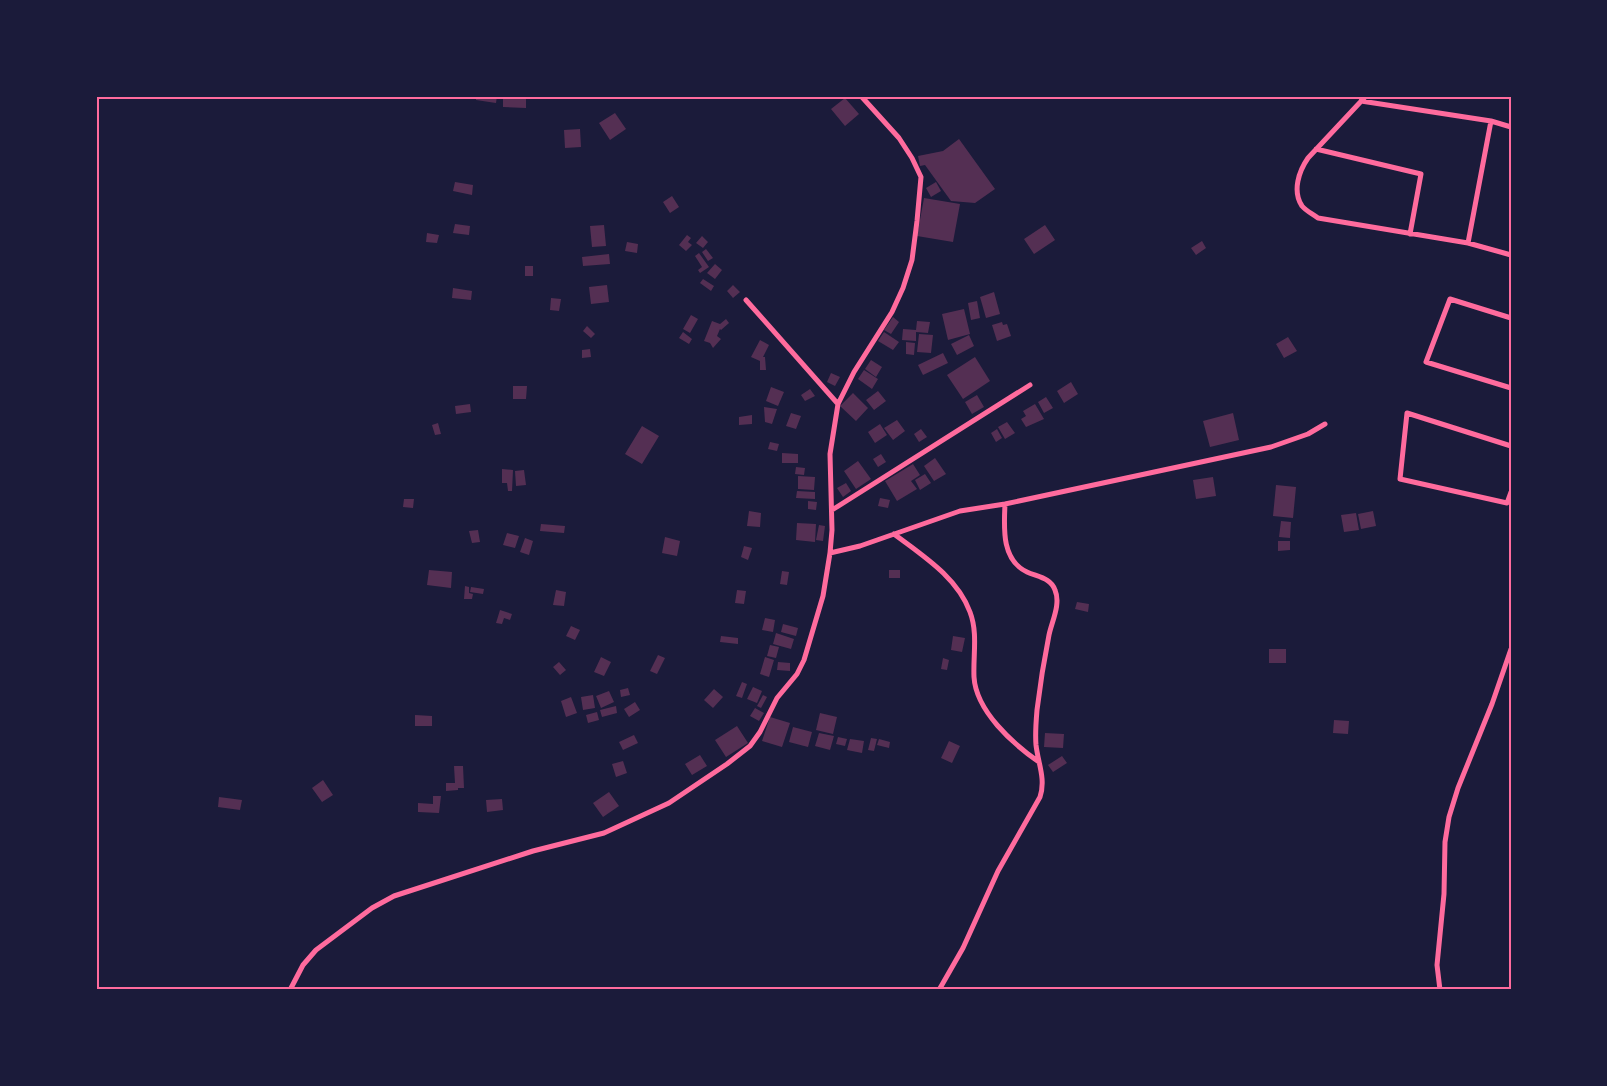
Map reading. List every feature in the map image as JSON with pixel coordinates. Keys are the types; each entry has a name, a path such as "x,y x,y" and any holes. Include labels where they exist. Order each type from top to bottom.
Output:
{"street":[{"path":"290,990 303,965 316,950 372,908 394,896 533,851 604,833 668,804 728,764 750,746 760,732 777,698 797,674 804,660 822,596 830,553 832,510 830,454 833,425 838,404 854,372 892,312 903,288 912,260 921,177 899,138 861,96"},
{"path":"1511,127 1492,121 1364,98 1316,149 1301,168 1297,180 1299,200 1304,208 1318,218 1468,244 1511,255"},
{"path":"1468,244 1492,121"},
{"path":"1316,149 1421,174 1410,234"},
{"path":"1511,318 1450,299 1426,362 1511,388"},
{"path":"746,300 838,404"},
{"path":"832,510 1030,385"},
{"path":"1511,446 1407,413 1400,479 1507,503 1511,492"},
{"path":"830,553 894,534 960,511 1005,504 1271,447 1308,434 1325,424"},
{"path":"939,990 963,948 998,871 1043,789 1036,738 1037,710 1057,596 1055,588 1047,580 1026,572 1016,563 1008,551 1004,537 1005,504"},
{"path":"894,534 947,576 963,596 971,613 974,631 974,679 984,708 1004,733 1039,762"},
{"path":"1440,990 1437,965 1444,894 1445,842 1449,817 1458,788 1492,704 1511,649"}],"building":[{"path":"476,96 497,96 496,103 476,100"},
{"path":"503,96 526,96 526,108 503,107"},
{"path":"845,98 859,114 845,126 831,109"},
{"path":"615,113 626,129 610,140 599,123"},
{"path":"580,129 581,147 565,148 564,130"},
{"path":"959,139 995,189 975,203 951,201 925,165 920,166 918,156 943,151"},
{"path":"455,182 473,185 472,195 453,191"},
{"path":"936,182 941,191 931,197 926,188"},
{"path":"672,196 679,207 670,213 663,202"},
{"path":"924,198 960,204 953,242 917,236"},
{"path":"455,224 470,226 469,235 453,233"},
{"path":"604,225 606,246 592,247 590,226"},
{"path":"1045,225 1055,240 1034,254 1024,239"},
{"path":"427,233 439,235 437,243 426,242"},
{"path":"687,235 691,238 688,242 692,245 686,251 679,245"},
{"path":"702,236 708,242 703,248 696,243"},
{"path":"1202,241 1206,248 1196,255 1191,248"},
{"path":"627,242 638,244 637,253 625,251"},
{"path":"706,249 713,258 708,261 702,252"},
{"path":"699,253 709,267 700,273 698,270 702,267 695,256"},
{"path":"609,254 610,264 583,266 582,257"},
{"path":"715,264 722,270 715,279 707,273"},
{"path":"525,266 533,266 533,276 525,276"},
{"path":"703,279 714,286 711,291 700,283"},
{"path":"607,285 609,302 591,304 589,287"},
{"path":"733,285 740,292 733,298 727,291"},
{"path":"453,288 472,291 471,300 452,298"},
{"path":"994,292 1000,314 986,318 980,297"},
{"path":"551,298 561,299 559,311 550,310"},
{"path":"977,301 980,318 971,320 968,303"},
{"path":"964,309 970,334 948,340 942,314"},
{"path":"691,315 698,319 690,333 683,329"},
{"path":"893,317 899,322 891,334 884,330"},
{"path":"726,319 729,323 720,329 717,336 721,339 713,348 710,343 704,341 712,321 720,324"},
{"path":"917,321 930,322 928,333 916,332 916,341 902,340 903,329 916,330"},
{"path":"1002,322 1003,325 1007,324 1011,336 997,341 992,325"},
{"path":"587,326 595,334 591,338 583,331"},
{"path":"683,332 692,339 689,344 679,338"},
{"path":"884,332 899,342 893,350 878,341"},
{"path":"919,334 933,335 931,353 917,352"},
{"path":"969,335 974,346 957,355 951,344"},
{"path":"1288,337 1297,351 1284,358 1276,344"},
{"path":"760,340 769,345 763,357 765,357 766,370 760,370 760,361 751,357"},
{"path":"906,342 915,343 914,355 906,354"},
{"path":"590,349 591,357 582,358 582,350"},
{"path":"943,353 948,363 923,375 918,365"},
{"path":"975,357 990,381 963,399 947,375"},
{"path":"871,360 882,367 876,377 865,369"},
{"path":"864,370 878,379 872,389 858,379"},
{"path":"831,373 840,377 835,386 827,382"},
{"path":"1071,382 1078,394 1064,403 1057,391"},
{"path":"513,386 527,386 526,399 513,399"},
{"path":"771,387 784,392 778,406 766,401"},
{"path":"810,389 815,396 805,401 801,395"},
{"path":"878,391 886,401 874,410 866,400"},
{"path":"853,393 868,408 856,421 840,406"},
{"path":"977,395 984,407 972,414 965,402"},
{"path":"1046,397 1053,408 1044,413 1038,402"},
{"path":"470,404 471,412 456,414 455,406"},
{"path":"1035,404 1044,419 1026,427 1021,419 1026,416 1023,411"},
{"path":"764,407 777,409 772,424 765,422"},
{"path":"791,413 801,416 796,429 786,426"},
{"path":"1233,413 1239,440 1210,447 1203,421"},
{"path":"752,415 752,424 739,425 739,417"},
{"path":"897,420 905,431 893,440 884,428"},
{"path":"1007,422 1015,433 1005,439 998,427"},
{"path":"438,423 441,434 435,435 432,425"},
{"path":"880,424 887,435 875,443 868,432"},
{"path":"642,426 659,436 642,464 625,454"},
{"path":"921,429 927,437 919,442 914,434"},
{"path":"997,429 1002,438 996,442 991,433"},
{"path":"770,442 779,444 777,451 768,449"},
{"path":"782,453 798,454 798,463 782,463"},
{"path":"881,454 886,462 878,467 873,459"},
{"path":"935,458 946,474 934,481 924,466"},
{"path":"858,461 871,479 856,489 844,471"},
{"path":"913,464 920,475 911,481 917,489 897,501 885,481"},
{"path":"796,467 805,468 804,475 795,474"},
{"path":"502,469 513,470 512,491 508,491 507,483 502,483"},
{"path":"524,470 526,485 516,486 515,471"},
{"path":"925,474 931,483 920,490 915,480"},
{"path":"798,476 815,477 814,490 798,489"},
{"path":"1213,477 1216,496 1196,499 1193,480"},
{"path":"846,483 851,491 843,497 837,488"},
{"path":"1276,485 1296,487 1293,518 1273,516"},
{"path":"797,491 815,492 815,499 796,498"},
{"path":"880,498 890,500 888,508 878,506"},
{"path":"404,499 414,499 413,508 403,507"},
{"path":"808,501 817,502 816,510 808,509"},
{"path":"749,511 761,513 760,527 747,526"},
{"path":"1373,511 1376,526 1361,529 1358,514"},
{"path":"1356,513 1359,530 1344,532 1341,515"},
{"path":"1281,521 1291,522 1290,538 1279,537"},
{"path":"797,523 816,524 815,542 796,540"},
{"path":"541,524 565,526 564,533 540,531"},
{"path":"819,525 825,526 823,541 816,540"},
{"path":"478,530 480,542 472,543 469,531"},
{"path":"507,533 519,536 515,548 503,545"},
{"path":"665,537 680,541 677,556 662,553"},
{"path":"525,538 533,541 529,555 520,552"},
{"path":"1278,541 1290,541 1290,550 1278,551"},
{"path":"744,546 752,548 748,560 741,557"},
{"path":"429,570 452,572 451,588 427,585"},
{"path":"889,570 900,570 900,578 889,578"},
{"path":"782,571 789,572 787,585 780,584"},
{"path":"465,586 469,587 469,593 473,594 472,599 464,599"},
{"path":"471,587 484,589 483,594 470,592"},
{"path":"556,590 566,592 564,606 553,605"},
{"path":"737,590 746,591 744,604 735,603"},
{"path":"1077,602 1089,604 1088,612 1075,609"},
{"path":"500,610 512,614 510,620 504,618 502,624 496,623"},
{"path":"765,618 775,620 773,632 762,630"},
{"path":"783,624 798,628 796,636 781,632"},
{"path":"571,626 580,630 575,640 566,636"},
{"path":"776,633 794,639 791,649 773,644"},
{"path":"721,636 738,638 738,644 720,642"},
{"path":"953,636 965,638 962,652 951,650"},
{"path":"770,645 779,647 776,658 767,656"},
{"path":"1269,649 1286,649 1286,663 1269,663"},
{"path":"658,655 665,658 657,674 650,671"},
{"path":"601,657 611,662 604,676 594,672"},
{"path":"765,657 774,660 769,677 760,674"},
{"path":"943,658 949,660 947,670 941,669"},
{"path":"559,662 566,670 560,675 553,667"},
{"path":"778,662 790,663 790,671 777,670"},
{"path":"742,682 747,684 742,698 736,696"},
{"path":"753,687 762,691 757,703 747,699"},
{"path":"628,688 630,695 621,697 620,690"},
{"path":"714,689 723,697 713,708 704,700"},
{"path":"609,691 614,702 601,708 596,696"},
{"path":"593,695 595,708 583,710 581,697"},
{"path":"763,695 767,697 761,708 757,706"},
{"path":"571,697 577,713 566,717 561,701"},
{"path":"635,702 640,710 629,717 624,709"},
{"path":"616,706 617,713 602,717 600,710"},
{"path":"755,708 764,713 759,721 750,716"},
{"path":"597,712 599,720 588,723 586,715"},
{"path":"820,713 837,717 833,734 816,730"},
{"path":"415,715 432,716 432,726 415,726"},
{"path":"770,717 790,723 782,747 762,741"},
{"path":"1334,720 1349,721 1348,734 1333,733"},
{"path":"737,726 748,743 726,757 715,740"},
{"path":"793,727 812,732 808,747 789,742"},
{"path":"819,733 834,736 830,750 815,746"},
{"path":"1045,733 1064,734 1063,748 1044,747"},
{"path":"634,735 638,743 623,750 619,742"},
{"path":"838,737 847,739 845,746 836,744"},
{"path":"871,738 877,739 874,751 868,750"},
{"path":"850,739 864,741 862,753 847,750"},
{"path":"879,739 890,742 889,748 877,745"},
{"path":"949,741 960,746 952,763 941,758"},
{"path":"700,755 707,766 692,775 685,764"},
{"path":"1062,756 1067,763 1053,772 1048,765"},
{"path":"623,761 627,773 616,777 612,764"},
{"path":"454,766 463,766 464,788 446,791 446,783 455,783"},
{"path":"323,780 333,795 322,802 312,788"},
{"path":"609,792 619,806 603,817 593,803"},
{"path":"433,796 441,796 439,813 418,812 418,803 433,804"},
{"path":"219,797 242,800 240,810 218,807"},
{"path":"502,799 503,810 487,812 486,800"}]}
